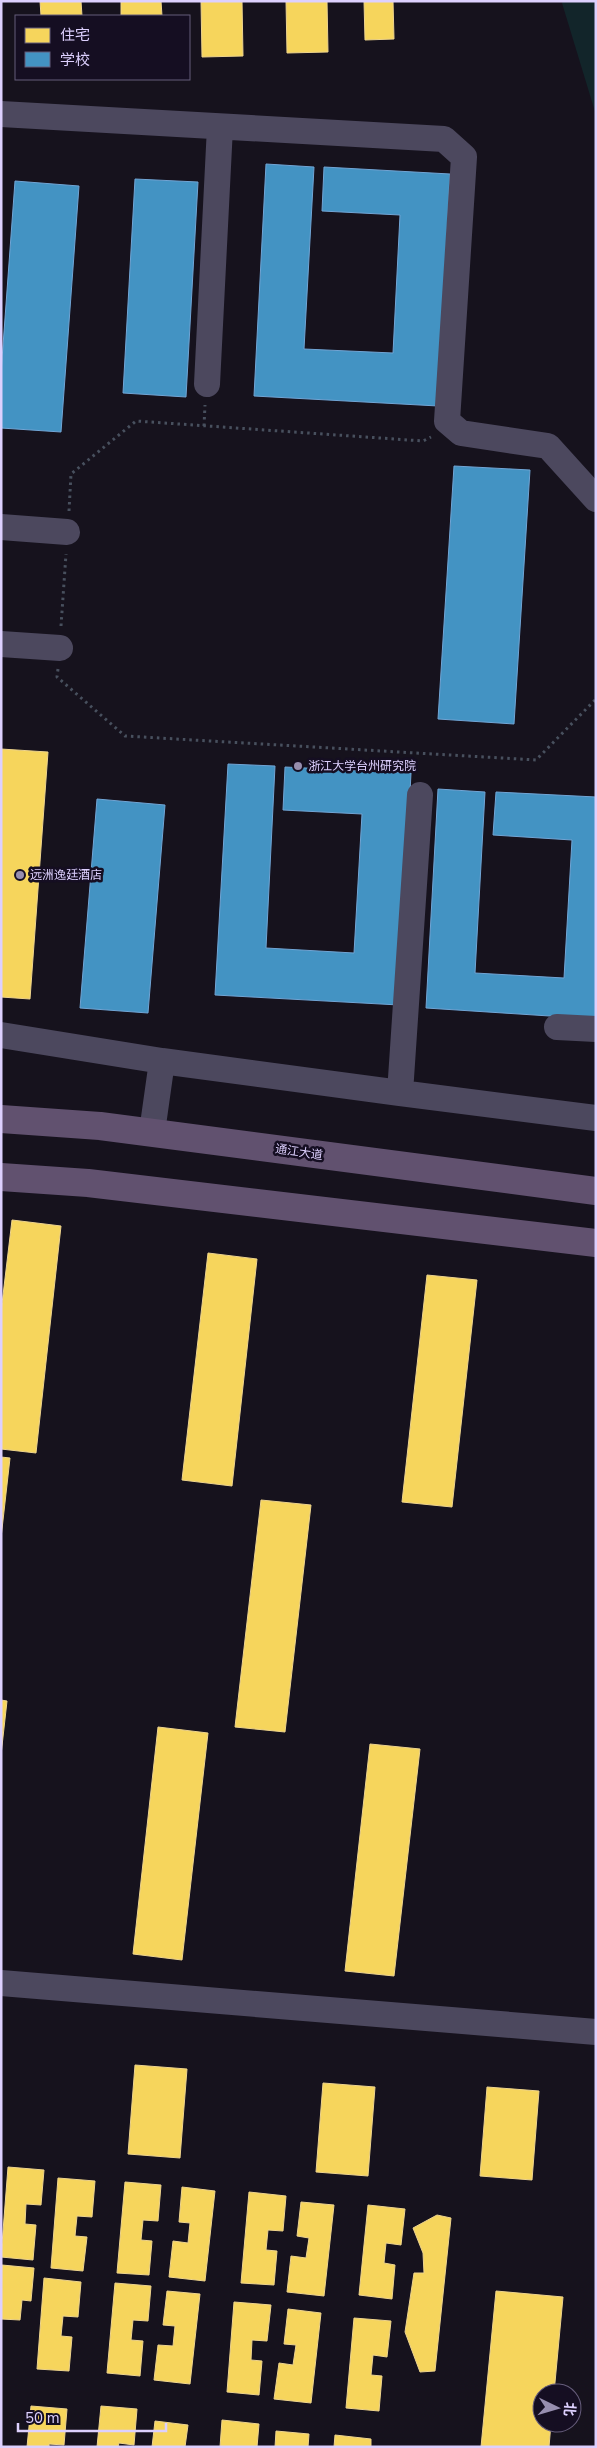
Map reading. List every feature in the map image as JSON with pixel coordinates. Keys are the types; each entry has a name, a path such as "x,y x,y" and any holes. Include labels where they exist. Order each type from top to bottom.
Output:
{"main road":[{"name":"通江大道","path":"1,1119 100,1126 152,1132 596,1191"},
{"path":"1,1177 88,1183 596,1243"}],"street":[{"path":"1,114 444,139 464,157 447,421 461,433 548,446 596,499"},
{"path":"207,384 220,127"},
{"path":"1,527 67,532"},
{"path":"1,644 60,648"},
{"path":"400,1093 420,795"},
{"path":"556,1027 596,1029"},
{"path":"1,1035 162,1061 596,1118"},
{"path":"152,1132 162,1061"},
{"path":"1,1983 596,2032"}],"path":[{"path":"455,428 422,440 136,421 71,474 57,677 125,736 536,760 596,699"}],"green space":[{"path":"563,1 596,1 596,115 562,3"}],"building: 住宅":[{"path":"40,1 81,1 82,15 41,15"},
{"path":"121,1 161,1 162,15 121,15"},
{"path":"201,1 242,1 243,56 202,57"},
{"path":"286,1 327,1 328,52 287,53"},
{"path":"364,1 393,1 394,39 365,40"},
{"name":"远洲逸廷酒店","path":"1,749 48,752 30,999 1,997"},
{"path":"12,1220 61,1226 36,1453 1,1449 1,1312"},
{"path":"208,1253 257,1259 232,1486 182,1480"},
{"path":"427,1275 477,1280 452,1507 402,1502"},
{"path":"1,1457 10,1458 1,1538"},
{"path":"261,1500 311,1505 285,1732 235,1727"},
{"path":"1,1700 7,1701 1,1755"},
{"path":"158,1727 208,1733 182,1960 133,1954"},
{"path":"370,1744 420,1749 394,1976 345,1971"},
{"path":"135,2065 187,2069 180,2158 128,2154"},
{"path":"323,2083 375,2087 368,2176 316,2172"},
{"path":"487,2087 539,2091 532,2180 480,2176"},
{"path":"8,2167 44,2170 41,2205 26,2204 25,2224 36,2225 33,2260 1,2257"},
{"path":"58,2178 95,2181 92,2217 77,2216 75,2236 87,2237 83,2271 51,2268"},
{"path":"125,2182 161,2185 158,2221 143,2220 141,2240 152,2241 149,2275 117,2273"},
{"path":"182,2187 215,2191 205,2281 169,2277 173,2241 188,2243 190,2223 179,2222"},
{"path":"249,2192 286,2196 283,2231 268,2230 266,2250 277,2251 274,2285 241,2283"},
{"path":"301,2202 334,2205 324,2296 287,2292 291,2256 306,2258 309,2238 297,2236"},
{"path":"368,2205 405,2209 401,2245 386,2243 384,2263 395,2265 392,2299 359,2295"},
{"path":"437,2215 451,2218 435,2371 420,2372 405,2332 414,2273 424,2273 423,2253 413,2228"},
{"path":"2,2265 34,2268 31,2301 22,2300 20,2320 1,2319"},
{"path":"44,2278 81,2282 78,2317 63,2316 61,2336 72,2337 69,2371 37,2369"},
{"path":"115,2283 151,2286 148,2321 133,2320 131,2340 143,2341 140,2376 107,2373"},
{"path":"167,2291 200,2294 190,2384 154,2380 158,2345 173,2346 175,2326 163,2325"},
{"path":"496,2291 563,2297 555,2383 532,2383 532,2433 550,2433 549,2447 481,2447"},
{"path":"234,2302 271,2305 267,2341 252,2340 251,2360 262,2361 259,2395 227,2392"},
{"path":"288,2309 321,2313 311,2403 274,2399 279,2363 293,2365 296,2345 284,2344"},
{"path":"354,2318 391,2321 387,2357 373,2355 371,2375 382,2376 379,2411 346,2408"},
{"path":"31,2406 67,2409 64,2445 49,2444 49,2447 27,2447"},
{"path":"101,2406 137,2409 134,2445 119,2443 118,2447 97,2447"},
{"path":"222,2420 259,2424 257,2447 220,2447"},
{"path":"155,2421 188,2425 185,2447 152,2447"},
{"path":"276,2431 309,2434 308,2447 275,2447"},
{"path":"335,2435 371,2439 371,2447 334,2447"}],"building: 学校":[{"path":"266,164 314,167 304,349 393,353 400,215 322,211 324,167 450,174 438,406 254,396"},
{"path":"135,179 198,182 186,397 123,393"},
{"path":"15,181 79,186 61,432 1,428 1,373"},
{"path":"454,466 530,470 514,724 438,719"},
{"path":"228,764 275,766 266,948 354,953 362,814 283,810 285,767 411,773 399,1005 215,995"},
{"path":"438,789 485,792 475,973 564,978 572,840 493,835 496,792 596,797 596,1019 426,1008"},
{"path":"97,799 165,805 148,1013 80,1008"}],"place":[{"name":"浙江大学台州研究院","path":"298,766"},
{"name":"远洲逸廷酒店","path":"20,875"}]}
